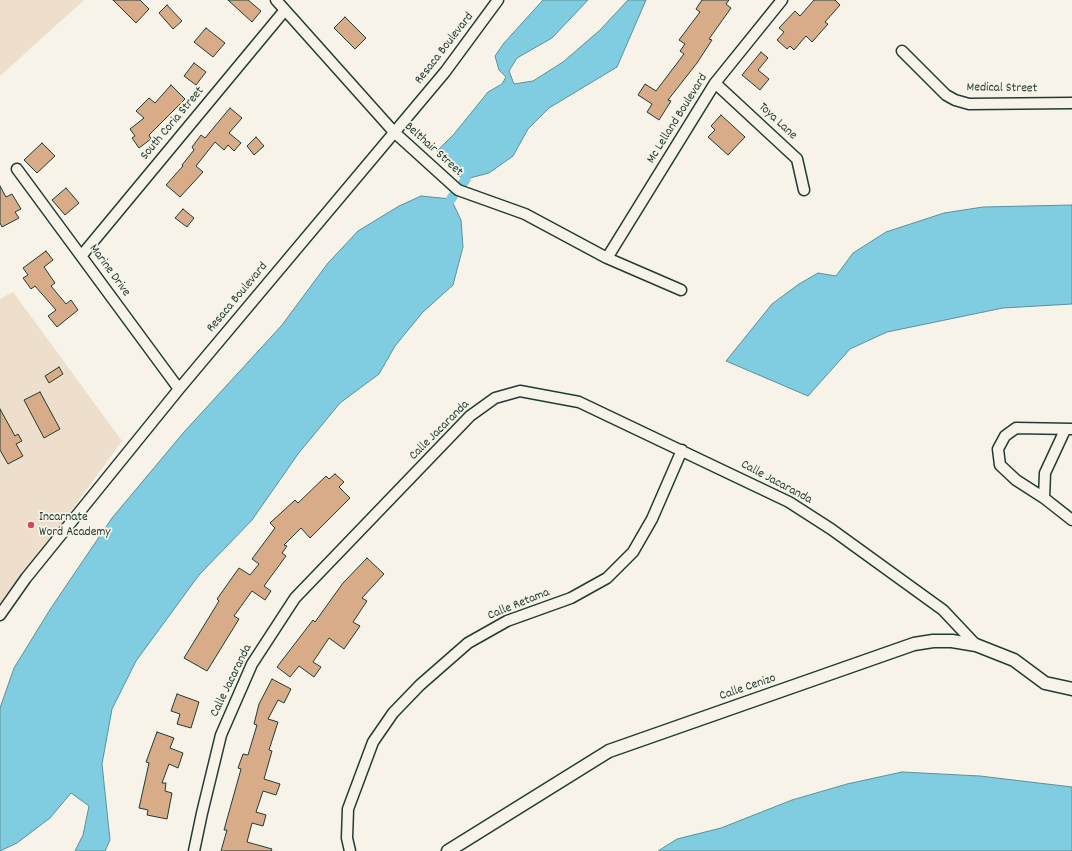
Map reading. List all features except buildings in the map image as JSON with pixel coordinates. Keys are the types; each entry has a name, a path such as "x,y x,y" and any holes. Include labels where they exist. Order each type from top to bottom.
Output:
{"street":[{"name":"Belthair Street","path":"276,0 394,132 458,190 525,214 607,258 680,290"},
{"name":"Resaca Boulevard","path":"0,615 26,578 179,389 445,72 498,0"},
{"name":"Mc Lelland Boulevard","path":"607,258 715,83 782,0"},
{"name":"South Coria Street","path":"82,255 285,10"},
{"name":"Medical Street","path":"902,51 946,95 955,100 969,104 1072,103"},
{"name":"Toya Lane","path":"715,83 797,159 804,190"},
{"name":"Marine Drive","path":"17,169 82,255 179,389"},
{"name":"Calle Jacaranda","path":"194,851 221,736 252,664 295,598 470,416 495,398 520,391 579,402 789,502 831,529 943,610 976,645"},
{"path":"1044,498 1045,474 1068,429 1016,428 1005,436 998,449 1000,465 1016,480 1044,498 1072,520"},
{"name":"Calle Retama","path":"350,851 347,838 348,809 373,742 393,713 420,685 468,643 507,621 571,598 607,578 633,552 655,514 682,450"},
{"name":"Calle Cenizo","path":"448,851 610,751 914,644 933,640 976,645 1014,660 1045,683 1072,689"}],"shaded area":[{"path":"0,0 84,0 0,76"},
{"name":"Incarnate Word Academy","path":"13,292 122,441 0,608 0,299"}],"water":[{"path":"543,0 588,0 552,38 517,58 509,71 514,84 533,81 563,62 600,30 628,0 646,0 617,67 549,108 528,129 513,156 489,173 466,179 458,176 437,151 454,134 488,92 502,84 506,77 499,70 495,56 504,43"},
{"path":"421,196 451,199 461,220 463,247 453,285 423,312 395,346 379,374 340,403 298,454 252,520 199,575 136,661 112,709 102,764 110,840 105,851 75,851 83,835 89,806 71,793 50,818 17,843 0,851 0,708 14,668 51,608 112,518 184,432 282,325 328,263 358,231 399,206"},
{"path":"1072,205 1072,304 1003,308 887,332 850,349 808,396 726,361 772,304 799,284 818,273 836,276 853,253 886,232 944,213 983,207"},
{"path":"902,772 980,776 1072,787 1072,851 658,851 677,839 721,828 792,800 847,784"}],"waterway":[{"path":"463,183 466,179"}],"place":[{"name":"Incarnate Word Academy","path":"31,525"}]}
